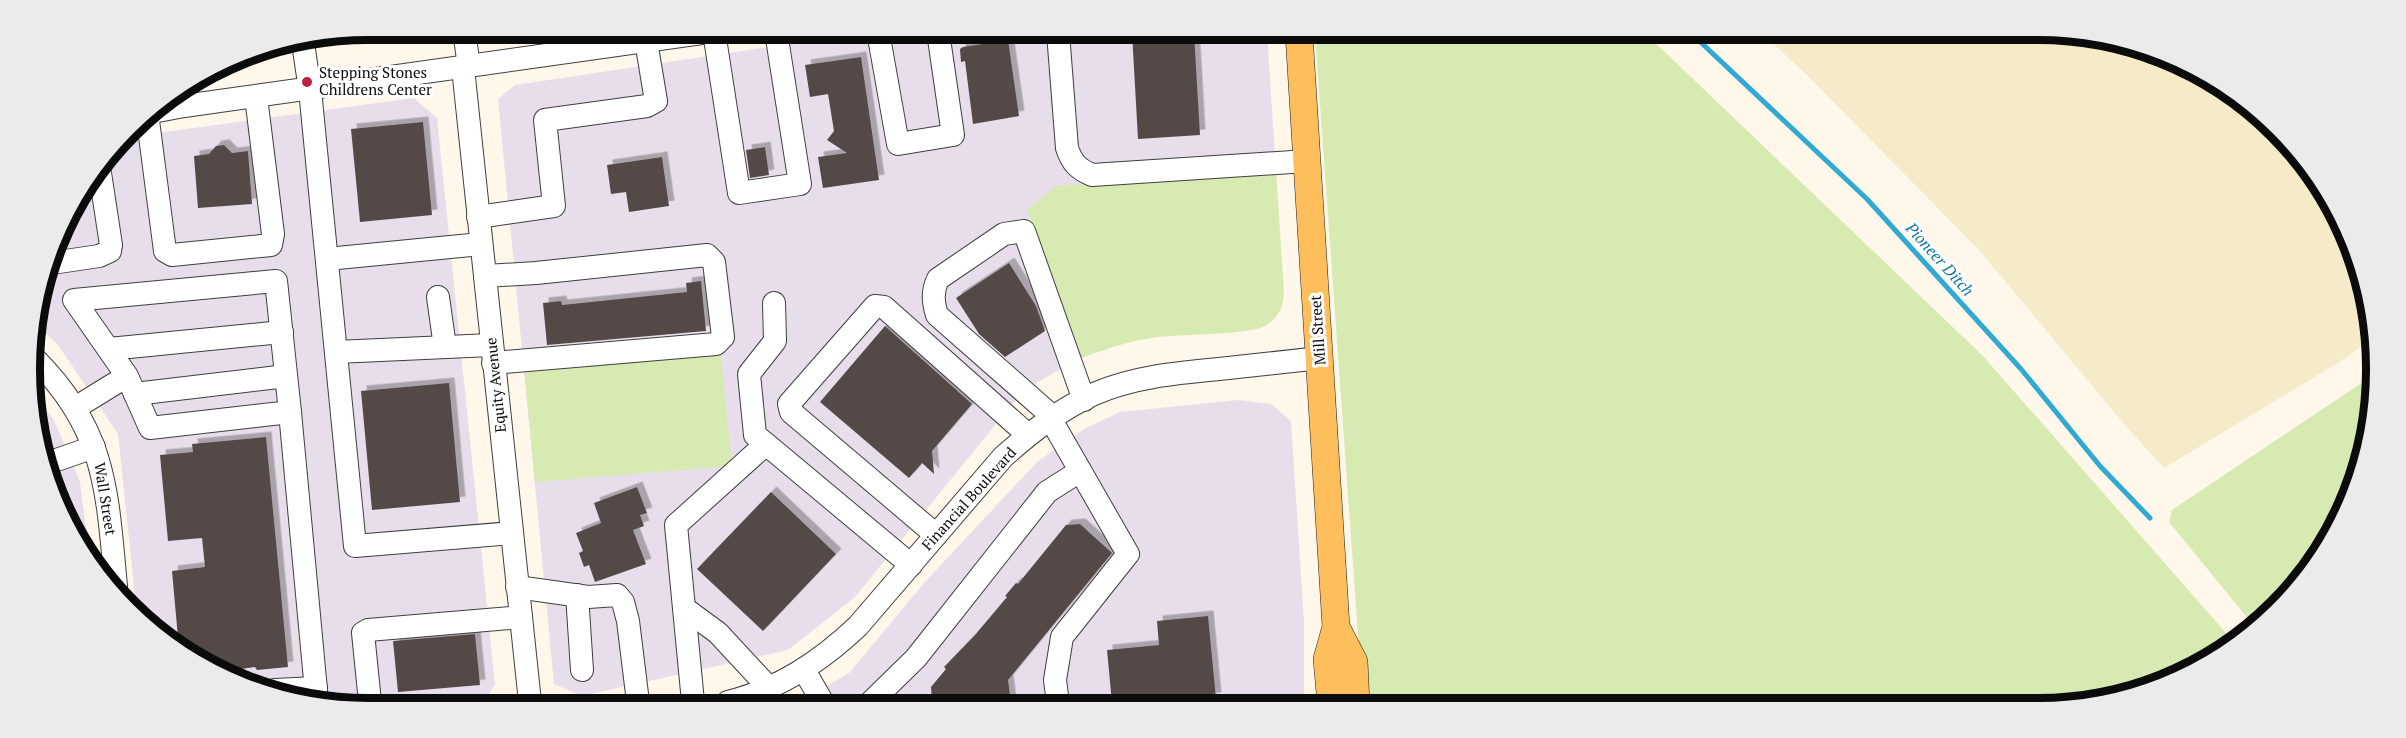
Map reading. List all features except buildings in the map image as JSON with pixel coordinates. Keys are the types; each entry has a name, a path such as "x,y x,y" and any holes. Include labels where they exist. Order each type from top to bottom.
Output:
{"main road":[{"name":"Mill Street","path":"1299,40 1336,627 1327,659 1330,698"},
{"name":"Mill Street","path":"1336,627 1354,662 1356,698"}],"street":[{"name":"Equity Avenue","path":"465,40 478,217 530,698"},
{"path":"183,99 256,97 310,90 636,40"},
{"path":"478,217 554,206 545,120 647,106 656,101 655,40"},
{"path":"716,40 739,193 800,184 777,40"},
{"path":"879,40 898,144 953,135 939,40"},
{"path":"1059,40 1067,148 1071,160 1080,170 1092,175 1307,161"},
{"path":"304,47 310,90 355,546 512,533"},
{"path":"149,125 165,251 172,255 271,245 273,234 256,97"},
{"path":"58,262 99,256 110,251 101,179"},
{"path":"1057,698 1055,680 1062,637 1128,554 1052,418 937,315 933,288 938,279 1004,234 1024,231 1084,400"},
{"path":"327,259 481,244"},
{"path":"336,352 445,347 492,354 716,344 723,337 714,262 707,255 536,273 485,276"},
{"path":"290,412 150,428 131,385 74,300 276,281 290,412 316,693"},
{"path":"438,297 445,347"},
{"path":"774,303 776,341 749,374 755,435 910,565"},
{"path":"936,535 791,412 789,404 875,306 884,307 1028,435"},
{"path":"108,349 282,332"},
{"name":"Financial Boulevard","path":"740,698 770,688 804,670 834,649 858,626 1003,457 1052,418 1084,400 1125,383 1159,375 1320,358"},
{"name":"Wall Street","path":"40,364 52,376 75,408 94,447 107,492 115,578"},
{"path":"75,408 131,385 286,376"},
{"path":"693,698 676,525 766,444"},
{"path":"54,461 94,447"},
{"path":"875,698 916,658 1047,492 1080,471"},
{"path":"517,587 577,596 617,595 623,602 637,698"},
{"path":"577,596 582,670"},
{"path":"684,608 718,633 770,688"},
{"path":"370,698 363,633 368,630 521,617"},
{"path":"804,670 821,698"}],"shaded area":[{"path":"816,40 1267,40 1276,171 1027,209 1079,359 1038,382 1018,397 855,597 788,650 582,696 554,684 498,99 515,85"},
{"path":"1769,40 2058,41 2122,52 2182,74 2220,96 2254,122 2284,152 2310,186 2332,224 2348,263 2359,305 2365,343 2346,358 2164,468 2124,424 1980,251 1807,75"},
{"path":"414,98 437,118 495,685 486,698 348,697 284,686 224,664 186,642 152,616 135,599 118,434 58,345 43,330 58,263 74,224 108,169 138,136"},
{"path":"1238,400 1271,404 1291,421 1304,622 1304,698 807,698 849,673 924,583 1037,462 1084,429 1120,412"},
{"path":"42,406 54,420 80,482 87,536 74,514 58,475"}],"green space":[{"path":"1315,40 1652,40 1983,356 2229,636 2182,664 2143,680 2101,691 2058,697 1363,698"},
{"path":"1276,171 1284,292 1283,302 1273,320 1265,326 1245,331 1138,340 1079,359 1027,209 1057,186"},
{"path":"720,349 732,466 535,482 524,367"},
{"path":"2365,380 2363,412 2354,454 2332,514 2298,569 2249,620 2169,522 2172,510"}],"waterway":[{"name":"Pioneer Ditch","path":"1698,40 1867,199 2021,369 2100,466 2150,518"}],"place":[{"name":"Stepping Stones Childrens Center","path":"307,82"}]}
